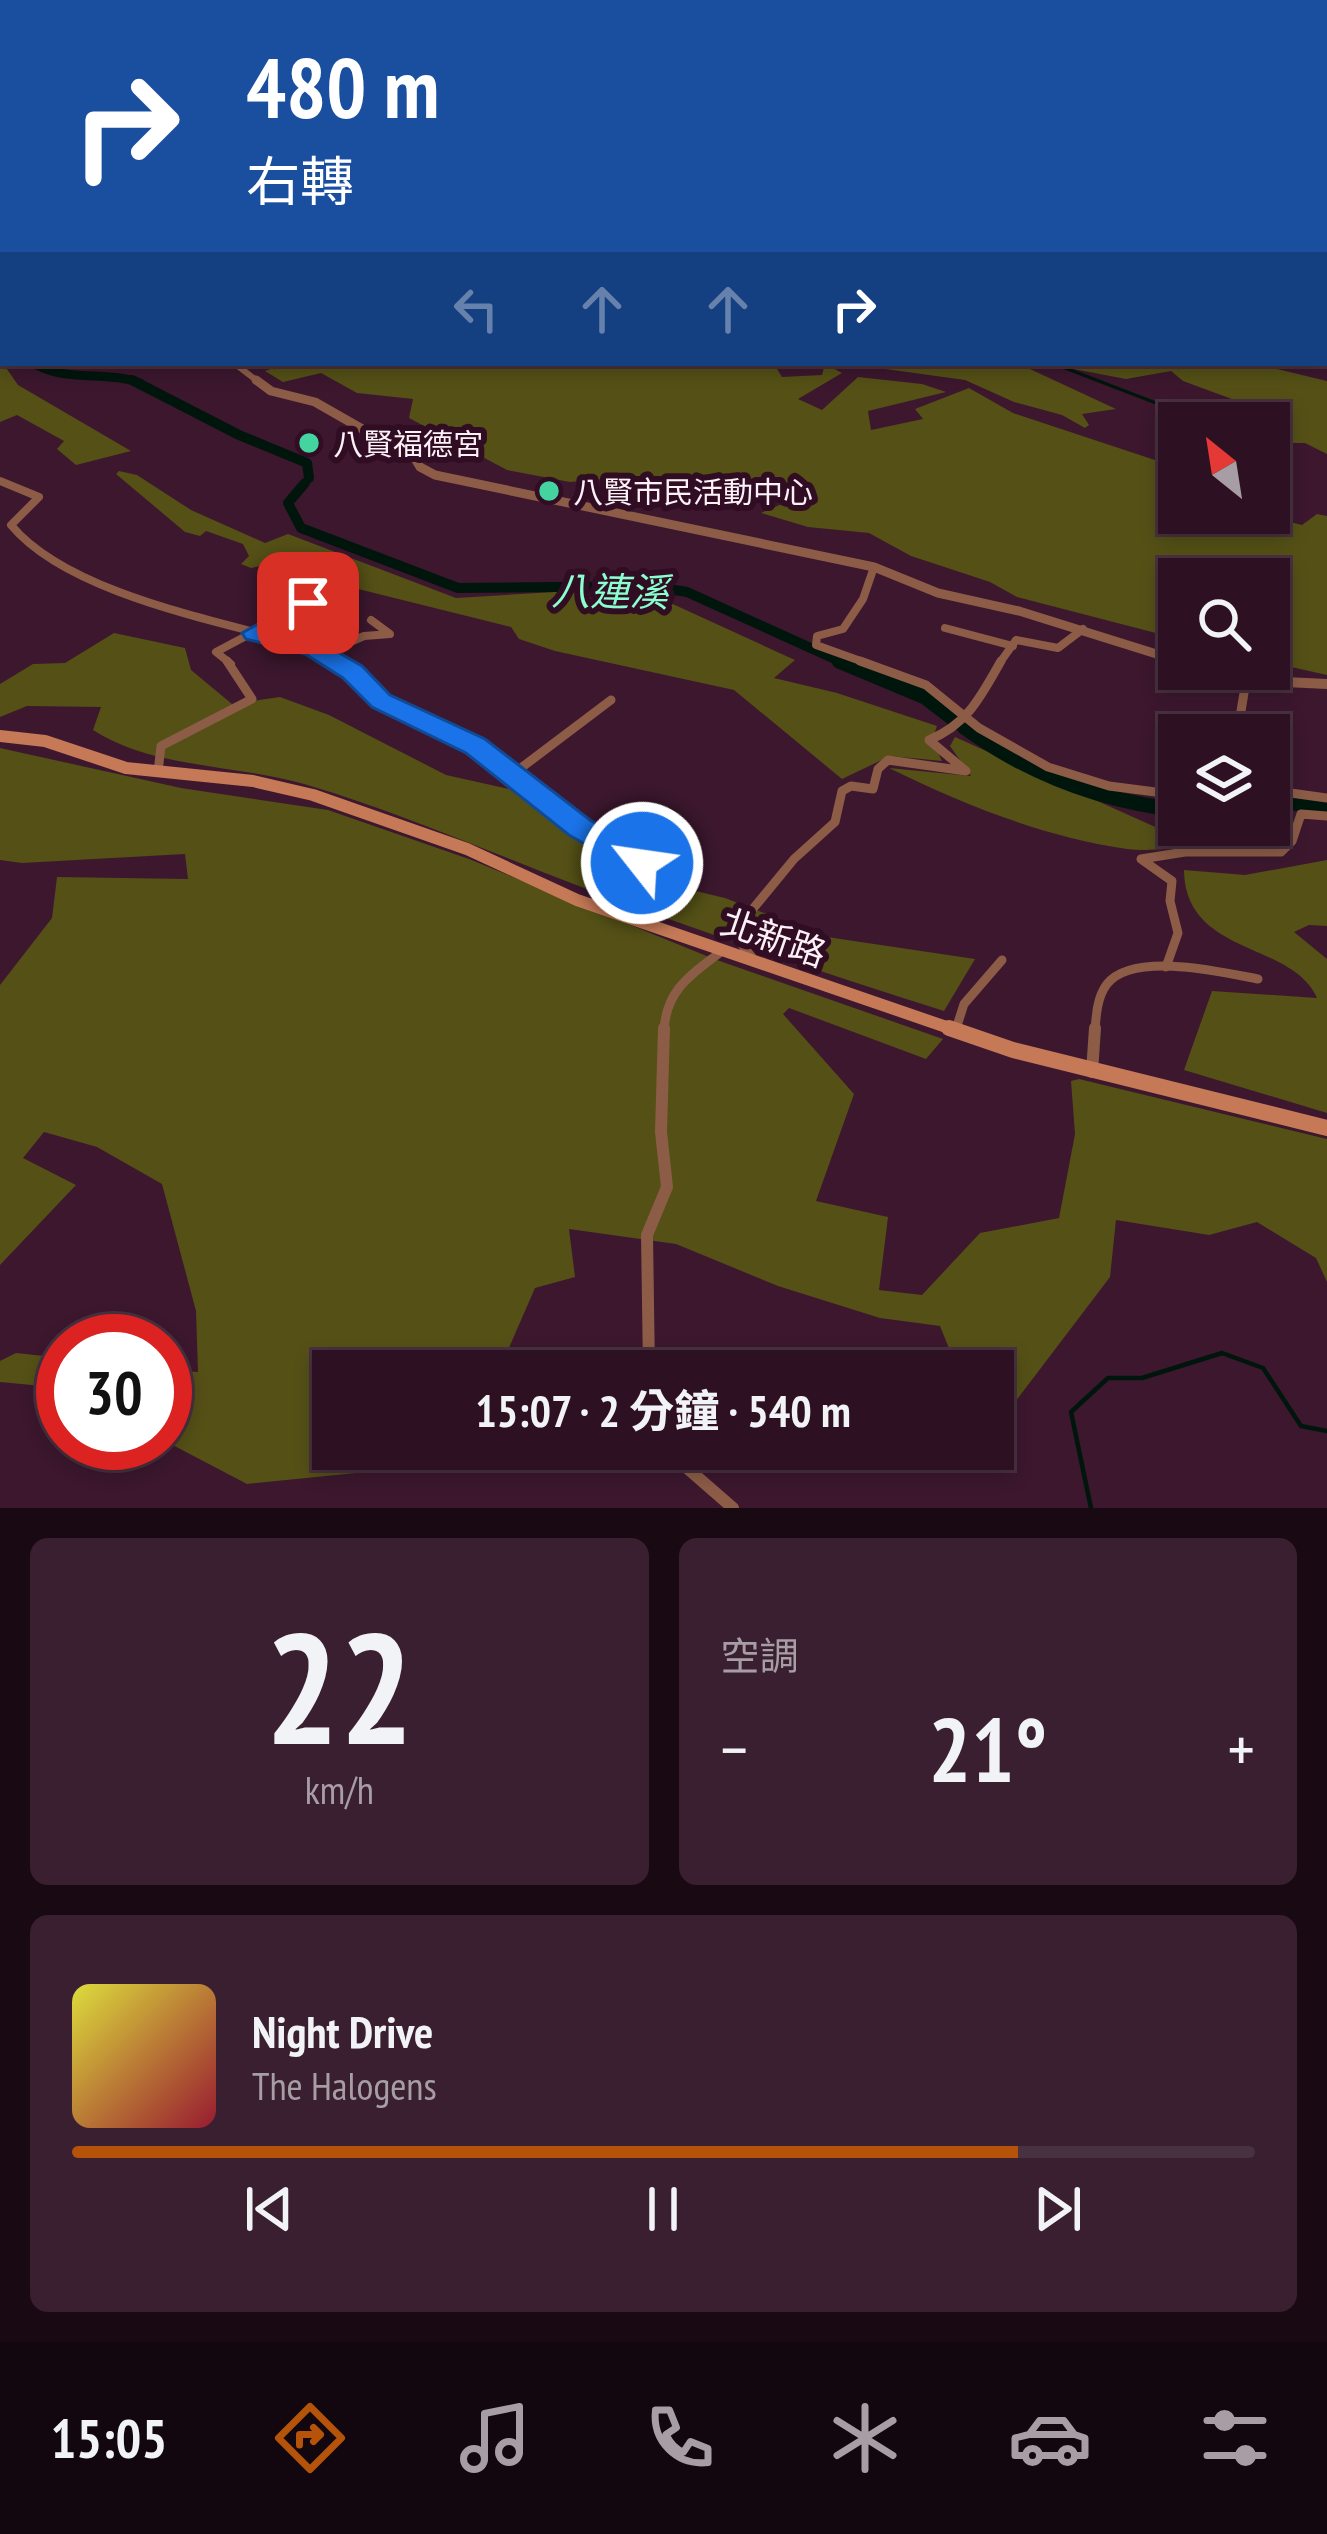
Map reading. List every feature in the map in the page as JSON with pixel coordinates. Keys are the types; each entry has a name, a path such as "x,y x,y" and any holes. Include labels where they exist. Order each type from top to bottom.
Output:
{"main road":[{"name":"北新路","path":"0,736 45,741 126,768 254,781 313,795 466,849 577,900 956,1030 1092,1072 1327,1128"}],"street":[{"path":"238,366 272,391 315,402 364,430 404,440 420,467 435,475 890,568 938,593 1082,629 1158,655"},
{"path":"0,481 39,497 34,508 11,525 19,537 81,576 111,590 323,654 352,672 381,701 475,746 580,828 673,880"},
{"path":"874,568 863,598 843,629 813,641 926,685 1016,752 1109,786 1158,792"},
{"path":"158,772 161,746 252,699 231,664 217,652 308,603"},
{"path":"323,654 364,636 390,634 371,620"},
{"path":"945,628 1013,646"},
{"path":"755,962 733,933 794,859 835,822 842,790 851,786 873,789 878,770 888,760 963,772 963,764 929,740 951,735 982,701 1007,648 1016,640 1058,648 1082,629"},
{"path":"1290,683 1327,684"},
{"path":"513,774 611,700"},
{"path":"1290,793 1327,798"},
{"path":"1166,967 1178,933 1170,901 1172,881 1141,859 1185,852 1281,853 1292,841 1301,814 1327,816"},
{"path":"649,1350 647,1235 667,1187 661,1132 665,1007 677,986 722,951"},
{"path":"956,1030 964,1004 1002,960"},
{"path":"1092,1072 1102,994 1110,979 1128,971 1166,967 1258,979"},
{"path":"689,1470 733,1508"}],"shaded area":[{"path":"0,366 5,366 18,385 131,451 76,465 57,449 64,441 17,415 0,422"},
{"path":"279,366 784,366 777,369 782,377 822,375 829,366 842,373 798,399 822,410 858,377 922,384 946,392 868,411 871,430 923,419 915,409 969,388 1013,413 1158,461 1158,534 1290,534 1290,522 1302,525 1317,514 1327,516 1327,675 1290,667 1290,558 1158,558 1158,634 1017,597 990,582 911,556 869,533 808,527 761,513 782,504 770,491 708,477 685,487 604,479 570,482 507,470 409,418 413,399 357,393 321,373 283,382 265,371"},
{"path":"864,366 1023,366 1116,409 1082,414 1089,425 1085,428 965,380"},
{"path":"1058,366 1278,366 1327,381 1327,454 1305,443 1290,443 1290,402 1240,402 1183,381 1171,371 1126,379"},
{"path":"116,474 137,475 191,510 265,543 288,534 456,598 554,592 653,595 795,660 774,678 937,726 932,740 942,761 890,756 842,779 734,690 555,651 519,639 511,627 318,579 274,563 251,568 241,564 249,556 243,544 206,531 200,536 185,532"},
{"path":"114,633 185,648 191,670 232,704 280,697 329,715 446,775 509,789 589,847 658,882 725,898 827,937 975,959 944,1011 664,917 338,795 278,778 168,759 117,743 93,730 101,707 27,706 0,717 0,684 33,664 65,663"},
{"path":"955,737 1158,828 1158,846 1188,846 1127,849 1065,836 1005,818 889,768 971,776 950,746"},
{"path":"0,748 181,788 328,810 469,859 714,959 943,1039 926,1059 789,1008 783,1014 854,1094 816,1201 888,1217 879,1290 922,1295 980,1233 1059,1218 1075,1134 1071,1081 1079,1079 1327,1139 1327,1282 1316,1258 1257,1222 1209,1235 1116,1220 1110,1277 1014,1403 1014,1350 950,1350 940,1326 880,1318 778,1286 676,1244 569,1229 575,1277 535,1288 508,1350 312,1350 312,1470 386,1470 247,1484 192,1455 192,1372 198,1372 196,1311 162,1184 97,1147 44,1132 23,1158 76,1185 0,1265 0,985 52,918 57,877 188,879 185,854 22,863 0,860"},
{"path":"1327,860 1327,926 1309,925 1294,932 1327,959 1327,1113 1184,1070 1212,991 1317,998 1286,966 1220,933 1202,918 1189,898 1184,870 1245,875"},
{"path":"16,1353 36,1355 36,1385 0,1382 0,1361"}],"waterway":[{"name":"八連溪","path":"39,366 58,373 136,382"},
{"path":"1060,366 1158,404"},
{"name":"八連溪","path":"132,380 136,382"},
{"name":"八連溪","path":"136,382 239,435 307,463 309,478"},
{"name":"八連溪","path":"305,483 288,503 301,528 458,588 650,586 687,592 844,663"},
{"name":"八連溪","path":"839,661 844,663"},
{"name":"八連溪","path":"844,663 925,697 955,720"},
{"name":"八連溪","path":"964,727 1039,772 1093,792 1158,807"},
{"name":"八連溪","path":"1290,803 1327,806"},
{"path":"1091,1508 1071,1412 1108,1378 1142,1378 1222,1353 1263,1368 1301,1426 1327,1431"}],"place":[{"name":"八賢福德宮","path":"309,443"},
{"name":"八賢市民活動中心","path":"549,491"}],"route":[{"path":"308,603 254,633 314,648 352,672 381,701 475,746 580,828 642,863"}]}
